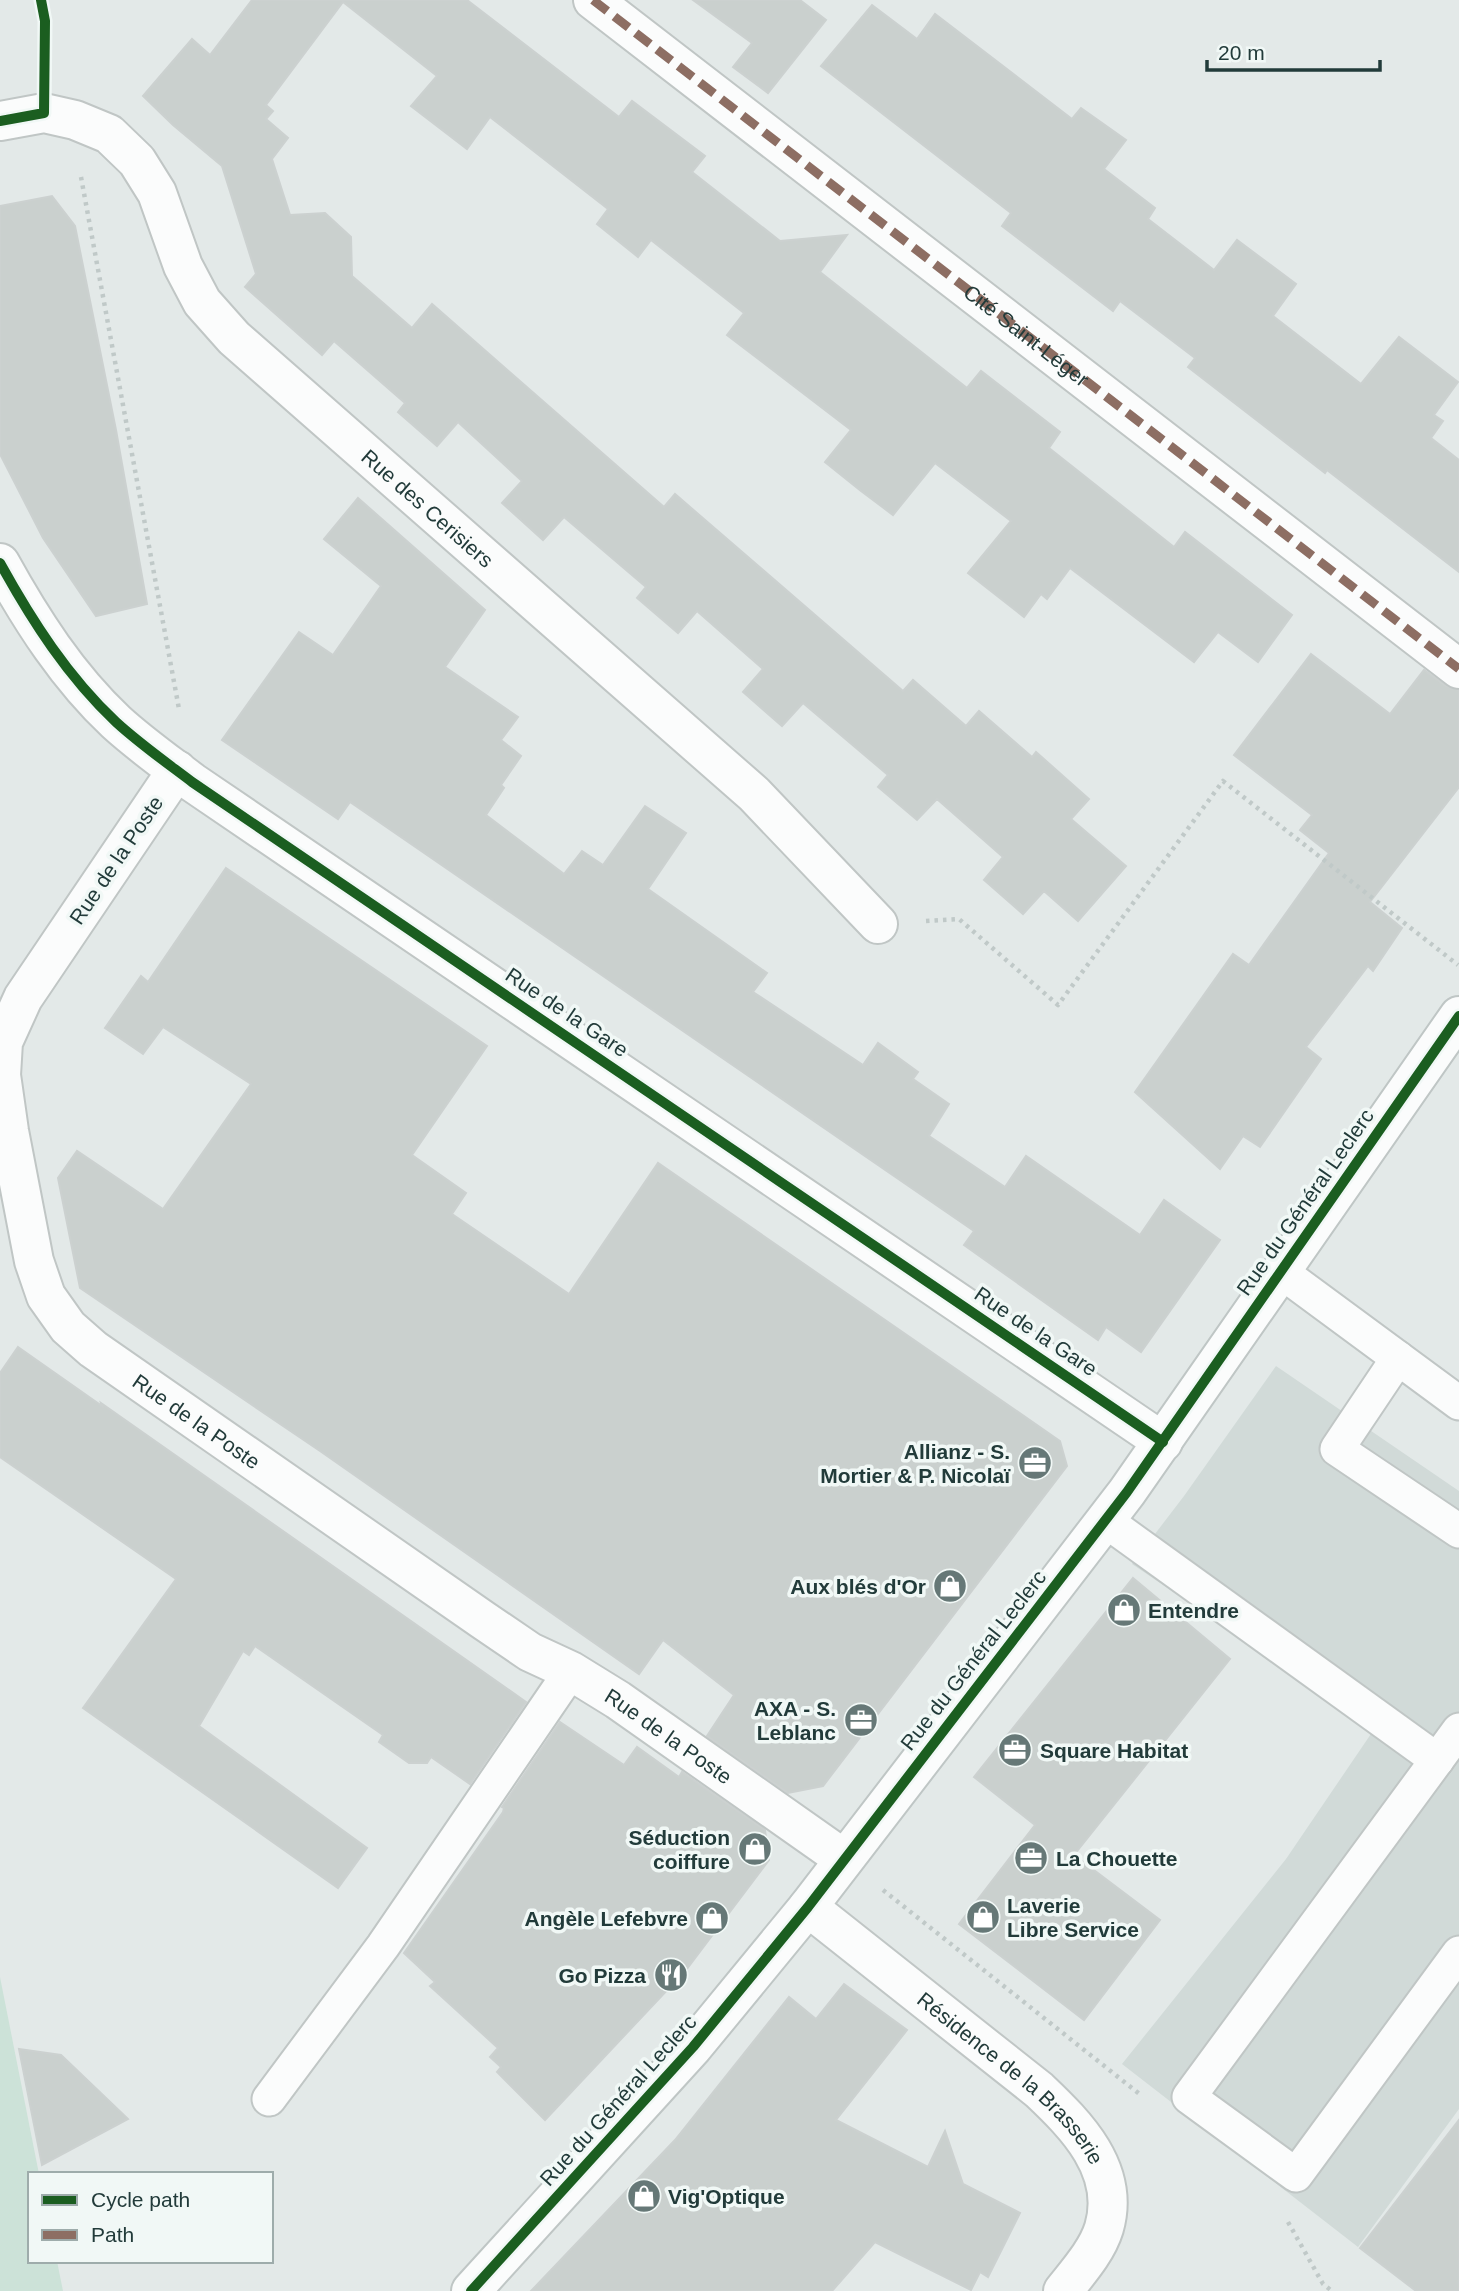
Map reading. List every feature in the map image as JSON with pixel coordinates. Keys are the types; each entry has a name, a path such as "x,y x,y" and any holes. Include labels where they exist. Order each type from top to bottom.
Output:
{"street":[{"name":"Cité Saint-Léger","path":"593,0 1459,669"},
{"path":"0,121 57,116"},
{"name":"Rue des Cerisiers","path":"57,116 109,134 137,161 157,193 183,266 202,302 234,338 754,794 878,924"},
{"name":"Rue de la Gare","path":"0,563 43,636 95,701 118,724 184,776 1163,1442"},
{"name":"Rue de la Poste","path":"184,776 23,998 3,1042 1,1075 9,1131 34,1261 46,1296 68,1327 93,1349 530,1652 571,1671 618,1700 844,1859"},
{"name":"Rue du Général Leclerc","path":"471,2291 693,2047 808,1907 1106,1521 1459,1016"},
{"name":"Résidence de la Brasserie","path":"808,1907 1039,2090 1074,2123 1093,2150 1104,2176 1107,2199 1105,2227 1094,2250 1063,2291"}],"lane":[{"path":"1280,1271 1459,1402"},
{"path":"1398,1359 1337,1449 1459,1531"},
{"path":"1106,1521 1437,1760"},
{"path":"269,2099 383,1946 571,1671"},
{"path":"1459,1730 1189,2097 1296,2175 1459,1952"}],"path":[{"path":"41,0 57,116 184,776"},
{"path":"878,924 959,919 1058,1005 1223,781 1459,965"},
{"path":"844,1859 1144,2097"},
{"path":"1284,2216 1323,2284 1332,2291"}],"shaded area":[{"path":"1276,1366 1459,1491 1459,2109 1358,2247 1122,2064 1286,1859 1375,1728 1132,1564"}],"green space":[{"path":"0,1977 39,2172 28,2172 28,2263 57,2263 63,2291 0,2291"}],"building":[{"path":"252,0 467,0 619,117 632,101 705,156 692,172 780,241 847,235 820,272 967,388 981,371 1060,432 1049,448 1174,547 1185,532 1292,615 1258,662 1218,632 1194,662 1070,568 1047,599 1041,594 1024,617 968,573 1011,521 935,463 893,515 861,491 825,462 851,430 727,335 744,313 651,240 638,257 597,224 608,209 490,117 467,149 411,106 437,76 343,2 266,105 273,111 266,119 288,138 272,159 290,215 325,213 351,237 352,276 412,328 432,304 664,507 675,494 903,691 913,680 966,726 979,711 1032,757 1036,752 1089,799 1071,819 1126,866 1078,921 1044,891 1023,914 984,880 1003,857 937,799 917,820 878,787 888,775 803,703 782,726 743,692 763,669 697,611 678,633 637,598 646,587 564,517 543,540 502,503 522,481 458,422 437,446 398,412 405,403 334,341 322,355 245,287 256,274 222,166 143,96 192,39 210,55"},
{"path":"693,0 800,0 826,20 768,93 733,67 752,43"},
{"path":"872,5 917,39 935,14 1072,119 1081,108 1126,140 1104,169 1155,208 1148,219 1214,270 1237,240 1296,284 1273,316 1361,384 1399,337 1458,382 1434,415 1443,421 1431,438 1459,460 1459,572 1188,367 1195,358 1120,301 1113,311 1002,226 1011,213 821,66"},
{"path":"52,196 75,226 116,430 147,604 96,616 43,538 0,454 0,206"},
{"path":"358,498 485,610 445,667 518,717 501,740 521,756 501,785 504,788 486,815 564,874 582,851 603,865 645,806 686,833 648,889 767,973 753,992 863,1065 878,1043 918,1072 913,1079 949,1104 929,1136 1005,1187 1026,1156 1140,1235 1164,1200 1220,1240 1141,1352 1106,1327 1098,1340 964,1245 974,1231 350,802 338,819 222,740 299,632 333,655 381,586 324,539"},
{"path":"1311,654 1390,714 1424,670 1446,686 1459,690 1459,787 1370,902 1402,928 1373,971 1368,966 1306,1047 1321,1059 1260,1147 1243,1136 1220,1169 1135,1092 1233,954 1249,965 1329,853 1300,830 1312,815 1234,755"},
{"path":"226,868 487,1046 412,1155 466,1193 452,1214 569,1294 658,1163 1060,1441 1067,1466 823,1786 788,1793 707,1736 734,1695 663,1640 639,1674 320,1451 80,1288 58,1178 77,1151 163,1209 251,1084 163,1027 143,1054 105,1028 141,976 148,982"},
{"path":"18,1347 526,1702 470,1784 431,1757 427,1763 409,1763 379,1742 383,1735 255,1646 249,1655 243,1651 199,1726 367,1848 338,1888 83,1708 176,1579 0,1457 0,1373"},
{"path":"1133,1578 1230,1659 1074,1855 1160,1920 1084,2020 959,1924 1035,1825 974,1777"},
{"path":"560,1722 624,1765 637,1747 679,1777 682,1772 765,1830 769,1860 686,1970 545,2120 497,2072 501,2067 490,2057 498,2048 430,1986 435,1982 404,1953 503,1812 502,1807"},
{"path":"844,1984 907,2030 836,2120 928,2167 945,2131 963,2184 1020,2213 988,2277 980,2272 971,2290 875,2242 832,2291 531,2291 675,2140 789,1997 816,2019"},
{"path":"19,2049 61,2055 128,2119 42,2165"},
{"path":"1459,2120 1459,2291 1416,2291 1360,2248"}],"marked path":[{"path":"593,0 1459,669"}],"cycle path":[{"path":"0,121 44,113 45,21 41,0"},
{"path":"0,563 38,627 82,686 134,738 192,782 1163,1442"},
{"path":"471,2291 693,2047 808,1907 1127,1492 1459,1016"}],"place":[{"name":"Allianz - S. Mortier & P. Nicolaï","path":"1035,1463"},
{"name":"Aux blés d'Or","path":"950,1586"},
{"name":"Entendre","path":"1124,1610"},
{"name":"AXA - S. Leblanc","path":"861,1720"},
{"name":"Square Habitat","path":"1015,1750"},
{"name":"Séduction coiffure","path":"755,1849"},
{"name":"La Chouette","path":"1031,1858"},
{"name":"Laverie Libre Service","path":"983,1917"},
{"name":"Angèle Lefebvre","path":"712,1918"},
{"name":"Go Pizza","path":"671,1975"},
{"name":"Vig'Optique","path":"644,2196"}]}
